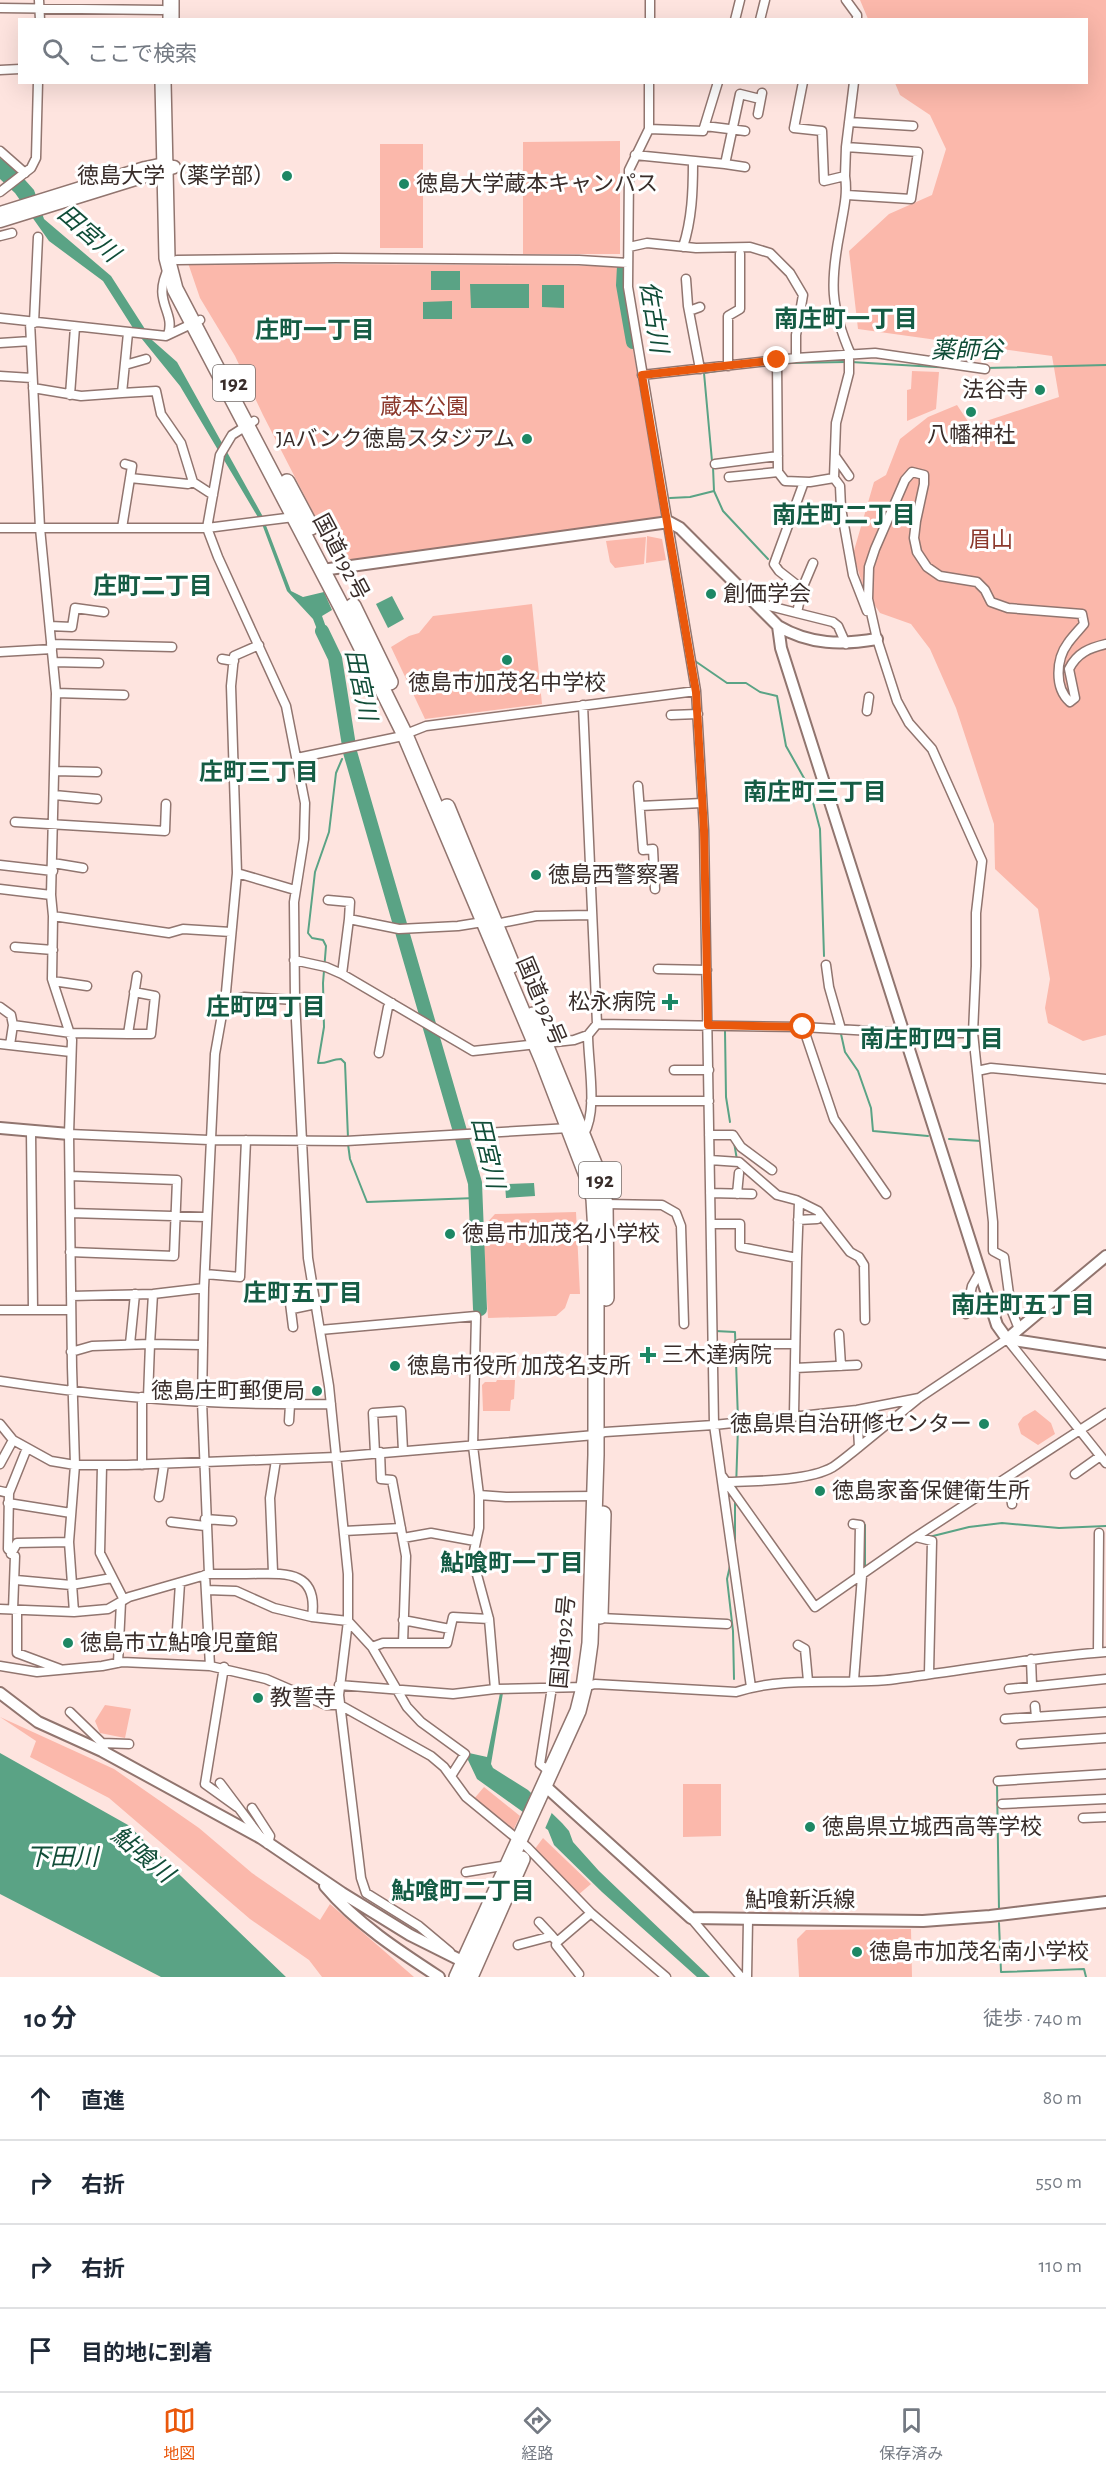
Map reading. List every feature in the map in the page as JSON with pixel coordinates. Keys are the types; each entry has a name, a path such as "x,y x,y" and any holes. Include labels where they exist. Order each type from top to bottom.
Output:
{"highway":[{"name":"国道192号","path":"163,84 173,264 189,299 196,322 337,587 410,733 577,1131 599,1176 605,1204 607,1264 600,1434 594,1496 589,1685"},
{"name":"国道192号","path":"168,167 172,84"},
{"name":"国道192号","path":"250,423 294,517 327,569"},
{"name":"国道192号","path":"466,1970 523,1845 589,1685 600,1618 600,1434 594,1199 577,1131"},
{"name":"国道192号","path":"466,1970 508,1865 523,1845"}],"main road":[{"path":"0,221 20,212 168,167"},
{"path":"0,213 20,212"}],"street":[{"path":"147,0 163,10"},
{"path":"650,0 650,18"},
{"path":"736,18 740,0"},
{"path":"760,18 765,0"},
{"path":"846,0 857,18"},
{"path":"0,8 40,3 79,8 163,10"},
{"path":"79,8 80,18"},
{"path":"0,69 18,69"},
{"path":"2,191 34,164 38,151 38,84"},
{"path":"649,84 649,129 629,170 628,287 669,522 698,714 707,970 714,1425 751,1687"},
{"path":"649,129 703,131 717,84"},
{"path":"803,84 794,128 822,130 824,181 845,176"},
{"path":"854,84 846,147 847,195 834,267 833,297 839,329 850,355 849,373 836,423 834,478 840,486 841,508 853,576 876,634 897,701 909,723 932,749 982,861 976,913 973,1033 993,1222 993,1251 1005,1257 1011,1309 1019,1329"},
{"path":"725,164 740,94 761,96 758,114"},
{"path":"849,122 913,126"},
{"path":"705,126 745,131"},
{"path":"846,147 918,152 911,199 847,195"},
{"path":"0,151 24,174"},
{"path":"635,155 745,167"},
{"path":"683,247 689,230 693,200 693,162"},
{"path":"0,236 12,233"},
{"path":"38,237 31,341 40,528 56,693 51,895 53,981 71,1033 70,1252 75,1465 69,1542 74,1612"},
{"path":"629,247 647,243 683,247 750,247 770,253 790,273 803,295 795,335 796,358"},
{"path":"728,366 728,316 740,309 740,254"},
{"path":"168,335 170,321 163,303 161,282 173,264 336,258 628,262"},
{"path":"686,279 689,311 700,369"},
{"path":"689,311 700,307"},
{"path":"0,318 150,335 168,335 196,322"},
{"path":"70,395 75,327"},
{"path":"122,393 132,333"},
{"path":"0,343 31,341"},
{"path":"642,375 796,358 875,353 985,369"},
{"path":"125,365 146,359"},
{"path":"777,360 778,472 785,481 804,482 834,478"},
{"path":"0,376 32,378"},
{"path":"33,388 70,395 156,391 161,414 181,443 193,482 213,495"},
{"path":"250,423 225,443 220,455 207,528 286,706 305,803 304,839 295,890 294,960 302,1141 309,1258 330,1404 348,1574 348,1621 339,1685 361,1878 366,1893 419,1926 466,1970"},
{"path":"715,464 778,456"},
{"path":"835,456 849,476"},
{"path":"122,528 132,466 125,464"},
{"path":"729,477 778,472"},
{"path":"876,634 868,599 869,567 880,535 905,480 912,472 924,475 914,538 917,552 927,567 940,576 977,582 985,590 991,602 1008,608 1082,614 1084,624 1067,644 1059,663 1060,686 1063,696 1070,702 1076,698 1069,669 1074,660 1089,648 1106,644"},
{"path":"130,478 188,484 193,482"},
{"path":"802,589 779,571 774,564 804,482"},
{"path":"0,528 207,528 294,517"},
{"path":"327,569 669,522 680,528 778,626 792,634 846,644 876,634"},
{"path":"797,613 802,589 813,563"},
{"path":"754,602 833,622 838,626 846,644"},
{"path":"50,626 72,627 75,608 104,612"},
{"path":"778,626 782,648 997,1325 1103,1460 1075,1474"},
{"path":"210,1666 202,1401 209,1140 215,1054 224,1002 237,873 231,686 234,656 259,645"},
{"path":"0,652 52,647 172,647"},
{"path":"222,659 234,661"},
{"path":"53,662 99,663"},
{"path":"297,758 410,733 426,726 696,692"},
{"path":"56,693 124,695"},
{"path":"867,711 869,697"},
{"path":"294,960 325,966 342,974 473,1052 574,1040 588,1035 597,1024 583,705"},
{"path":"671,715 698,714"},
{"path":"55,771 98,772"},
{"path":"638,786 643,850 653,849 655,889"},
{"path":"54,795 97,799"},
{"path":"640,806 702,802"},
{"path":"15,822 165,831 166,804"},
{"path":"0,865 84,868"},
{"path":"237,873 295,890"},
{"path":"0,889 51,895"},
{"path":"328,900 350,902 342,974"},
{"path":"349,919 402,929 490,923 536,916 592,915"},
{"path":"53,916 169,933 183,929 231,932"},
{"path":"15,947 53,950"},
{"path":"826,965 829,987 841,1029"},
{"path":"658,969 707,970"},
{"path":"128,1034 137,976"},
{"path":"53,981 87,986"},
{"path":"13,1025 71,1033 151,1034 155,996 134,992"},
{"path":"224,1002 244,997 295,1000"},
{"path":"379,1053 388,1007 392,1003"},
{"path":"0,1007 11,1015 13,1025 10,1045"},
{"path":"597,1024 803,1027 904,1033 973,1033"},
{"path":"803,1027 834,1119 886,1194"},
{"path":"0,1128 69,1134 302,1141 577,1131 589,1125 591,1101 588,1035"},
{"path":"0,1044 71,1052"},
{"path":"977,1071 991,1068 1106,1079"},
{"path":"674,1070 709,1070"},
{"path":"591,1101 709,1101"},
{"path":"30,1132 33,1310"},
{"path":"710,1135 734,1135 741,1147 772,1170"},
{"path":"205,1274 240,1277 246,1140"},
{"path":"710,1160 739,1162 777,1195 818,1211 850,1252 860,1257 864,1265 866,1320"},
{"path":"737,1194 739,1173"},
{"path":"70,1176 177,1180 174,1256 70,1252"},
{"path":"710,1193 752,1194"},
{"path":"794,1416 799,1202"},
{"path":"605,1204 662,1205 676,1214 681,1226 684,1324"},
{"path":"70,1213 206,1217"},
{"path":"798,1220 817,1219"},
{"path":"711,1224 740,1224 740,1247 797,1257"},
{"path":"734,1486 815,1473 832,1468 919,1398 1019,1329 1106,1256"},
{"path":"966,1314 972,1286 980,1272"},
{"path":"288,1287 293,1327"},
{"path":"71,1296 153,1294 204,1288"},
{"path":"130,1344 135,1294"},
{"path":"142,1465 153,1294"},
{"path":"292,1309 316,1304"},
{"path":"0,1310 71,1310"},
{"path":"320,1330 476,1317 473,1446 479,1495 479,1528 475,1540 476,1571 489,1619 495,1689"},
{"path":"838,1334 841,1366"},
{"path":"1006,1339 1106,1354"},
{"path":"740,1344 795,1344"},
{"path":"72,1352 92,1346 202,1345"},
{"path":"795,1368 857,1365"},
{"path":"428,1367 474,1370"},
{"path":"0,1380 73,1392 202,1401 290,1405 330,1404"},
{"path":"0,1424 13,1440 51,1461 75,1465 142,1465 336,1457 473,1446 857,1410 919,1398"},
{"path":"289,1422 290,1405"},
{"path":"857,1410 859,1447"},
{"path":"403,1450 401,1411 373,1413 381,1479 392,1480 406,1556 403,1643"},
{"path":"721,1474 734,1486 815,1607 916,1537 1106,1413"},
{"path":"0,1464 13,1440"},
{"path":"7,1551 8,1503 5,1492 27,1448"},
{"path":"273,1572 270,1498 276,1460"},
{"path":"159,1497 164,1464"},
{"path":"102,1466 100,1553 122,1601 118,1663"},
{"path":"1009,1478 1012,1504"},
{"path":"479,1495 594,1496"},
{"path":"8,1503 71,1513"},
{"path":"171,1522 232,1521"},
{"path":"853,1524 860,1525 860,1577 854,1680"},
{"path":"344,1531 401,1528"},
{"path":"403,1538 430,1533 475,1540"},
{"path":"339,1685 453,1694 495,1689 589,1685 736,1692 751,1687 808,1681 896,1679 1031,1659 1102,1652 1099,1533"},
{"path":"916,1537 932,1541 929,1673"},
{"path":"7,1551 17,1543 69,1542"},
{"path":"7,1551 15,1556 17,1653 62,1670"},
{"path":"0,1609 74,1612 108,1609 122,1601 207,1574 273,1572 294,1575 307,1585 311,1590 314,1604 312,1617"},
{"path":"16,1580 71,1585 112,1578"},
{"path":"177,1630 180,1583"},
{"path":"207,1590 236,1591 274,1608 312,1617 348,1621 372,1647 407,1707 421,1722 465,1754 450,1776"},
{"path":"372,1647 383,1643 447,1643 453,1617 489,1619"},
{"path":"600,1618 727,1624"},
{"path":"403,1620 450,1629"},
{"path":"798,1645 805,1649 808,1681"},
{"path":"1031,1659 1032,1686"},
{"path":"0,1665 37,1672 118,1663 224,1667 266,1679 326,1705 340,1705 431,1756 444,1767 466,1797 523,1845 591,1913 666,1977"},
{"path":"224,1667 205,1784 237,1807"},
{"path":"1009,1689 1106,1679"},
{"path":"552,1687 540,1764 547,1789 691,1918 741,1977"},
{"path":"0,1693 38,1722 104,1747 265,1841 316,1877 435,1948 466,1970"},
{"path":"1035,1706 1036,1717"},
{"path":"70,1712 104,1747"},
{"path":"1005,1719 1019,1715 1036,1717 1106,1712"},
{"path":"1021,1744 1106,1738"},
{"path":"104,1747 129,1744"},
{"path":"998,1781 1106,1774"},
{"path":"220,1783 265,1841"},
{"path":"1002,1804 1106,1799"},
{"path":"252,1808 270,1836 265,1841"},
{"path":"1083,1818 1106,1817"},
{"path":"466,1872 508,1865"},
{"path":"316,1877 337,1900 391,1944 439,1977"},
{"name":"鮎喰新浜線","path":"691,1918 922,1921 990,1916 1106,1902"},
{"path":"518,1945 554,1939 591,1913"},
{"path":"747,1977 748,1920"},
{"path":"539,1922 579,1974"}],"green space":[{"name":"眉山","path":"860,0 1106,0 1106,1035 1083,1041 1048,1023 1045,1008 1050,979 1038,909 995,869 994,824 956,708 930,649 911,624 880,613 864,589 853,554 874,482 886,475 900,439 928,417 957,405 971,426 1059,397 1052,356 858,329 849,251 889,214 932,195 946,149 930,115 900,95 895,84 1088,84 1088,18 868,18"},
{"path":"620,141 620,254 523,254 523,142"},
{"path":"380,144 423,144 423,248 380,248"},
{"name":"蔵本公園","path":"188,263 623,266 621,284 663,517 338,561 235,356 200,298"},
{"path":"912,371 939,372 936,409 907,421 907,390 911,389"},
{"path":"647,536 662,539 666,560 646,563"},
{"path":"646,537 644,564 615,568 610,562 606,541"},
{"path":"532,604 542,704 425,719 391,647 419,633 433,616"},
{"path":"576,1212 580,1294 570,1294 565,1308 556,1316 488,1318 483,1227 495,1214"},
{"path":"497,1380 515,1380 514,1399 511,1400 510,1411 483,1411 482,1385 485,1382 496,1382"},
{"path":"1035,1410 1051,1423 1055,1434 1038,1445 1021,1434 1018,1424 1023,1417"},
{"path":"105,1705 131,1709 125,1738 100,1733 95,1721"},
{"path":"0,1717 114,1769 199,1828 252,1873 320,1920 330,1904 414,1977 322,1977 309,1960 250,1919 109,1798 30,1757 36,1741"},
{"path":"683,1784 721,1784 721,1836 683,1837"},
{"path":"484,1787 520,1816 511,1835 473,1800"},
{"path":"543,1838 591,1884 578,1895 534,1850"},
{"name":"徳島市加茂名南小学校","path":"911,1929 912,1977 799,1977 797,1939 806,1930"}],"water":[{"path":"0,158 17,171 34,190 44,219 111,276 152,340 177,362 262,515 291,591 303,597 324,592 332,610 322,616 332,644 324,647 313,619 287,591 262,524 180,386 133,328 103,281 49,241 15,193 0,179"},
{"path":"431,271 460,271 460,290 431,290"},
{"path":"470,284 529,284 529,308 471,308"},
{"path":"542,285 564,285 564,308 542,307"},
{"path":"452,301 452,319 423,319 423,302"},
{"path":"392,596 404,619 388,628 376,604"},
{"path":"534,1183 535,1196 506,1198 505,1184"},
{"path":"500,1693 503,1693 491,1764 493,1768 528,1790 562,1823 569,1831 573,1842 599,1871 710,1977 697,1977 602,1892 554,1845 548,1830 477,1779 468,1760 469,1753 487,1757"},
{"name":"下田川","path":"0,1753 128,1825 286,1977 161,1977 0,1894"}],"pier":[{"path":"532,1791 553,1810 544,1831 522,1815"}],"waterway":[{"name":"佐古川","path":"624,266 623,285 633,342"},
{"name":"薬師谷","path":"788,363 846,362"},
{"name":"薬師谷","path":"851,362 953,368"},
{"name":"薬師谷","path":"986,368 1106,365"},
{"name":"薬師谷","path":"712,461 704,373 723,370"},
{"name":"薬師谷","path":"670,498 690,497 714,491 713,467"},
{"path":"714,491 723,511 768,559"},
{"name":"田宮川","path":"322,631 335,658 350,752 475,1183 480,1309"},
{"path":"695,661 727,683 746,683 760,692 777,696 786,746 809,787 820,829 824,956"},
{"path":"342,759 336,773 329,832 315,872 308,933 312,938 323,940 326,946 323,983 324,1027 318,1063 341,1059 345,1063 348,1138"},
{"path":"725,1031 726,1097 730,1122"},
{"path":"841,1034 845,1052 858,1071 871,1108 873,1131 928,1136"},
{"path":"949,1139 981,1141"},
{"path":"734,1142 737,1160"},
{"path":"348,1144 350,1159 367,1202 476,1198"},
{"path":"715,1331 735,1332 738,1420"},
{"path":"736,1489 738,1426"},
{"path":"735,1501 735,1546"},
{"path":"928,1535 929,1537 969,1527 1002,1523 1059,1528 1106,1526"},
{"path":"865,1525 865,1566"},
{"path":"730,1566 727,1579 733,1631 734,1679"},
{"path":"997,1784 999,1910"},
{"path":"999,1923 1001,1972 1084,1969 1086,1977"}],"place":[{"name":"徳島大学（薬学部）","path":"287,176"},
{"name":"徳島大学蔵本キャンパス","path":"404,184"},
{"name":"法谷寺","path":"1040,390"},
{"name":"八幡神社","path":"971,412"},
{"name":"JAバンク徳島スタジアム","path":"527,439"},
{"name":"創価学会","path":"711,594"},
{"name":"徳島市加茂名中学校","path":"507,660"},
{"name":"徳島西警察署","path":"536,875"},
{"name":"松永病院","path":"670,1002"},
{"name":"徳島市加茂名小学校","path":"450,1234"},
{"name":"三木達病院","path":"648,1355"},
{"name":"徳島市役所 加茂名支所","path":"395,1366"},
{"name":"徳島庄町郵便局","path":"317,1391"},
{"name":"徳島県自治研修センター","path":"984,1424"},
{"name":"徳島家畜保健衛生所","path":"820,1491"},
{"name":"徳島市立鮎喰児童館","path":"68,1643"},
{"name":"教誓寺","path":"258,1698"},
{"name":"徳島県立城西高等学校","path":"810,1827"},
{"name":"徳島市加茂名南小学校","path":"857,1952"}],"district":[{"name":"南庄町一丁目","path":"846,320"},
{"name":"庄町一丁目","path":"315,331"},
{"name":"南庄町二丁目","path":"844,516"},
{"name":"庄町二丁目","path":"153,587"},
{"name":"庄町三丁目","path":"259,773"},
{"name":"南庄町三丁目","path":"815,793"},
{"name":"庄町四丁目","path":"266,1008"},
{"name":"南庄町四丁目","path":"932,1040"},
{"name":"庄町五丁目","path":"303,1294"},
{"name":"南庄町五丁目","path":"1023,1306"},
{"name":"鮎喰町一丁目","path":"512,1564"},
{"name":"鮎喰町二丁目","path":"463,1892"}],"route":[{"path":"777,360 642,375 669,522 696,692 702,760 708,1025 803,1027"}],"water label":[{"name":"鮎喰川","path":"142,1855"}]}
